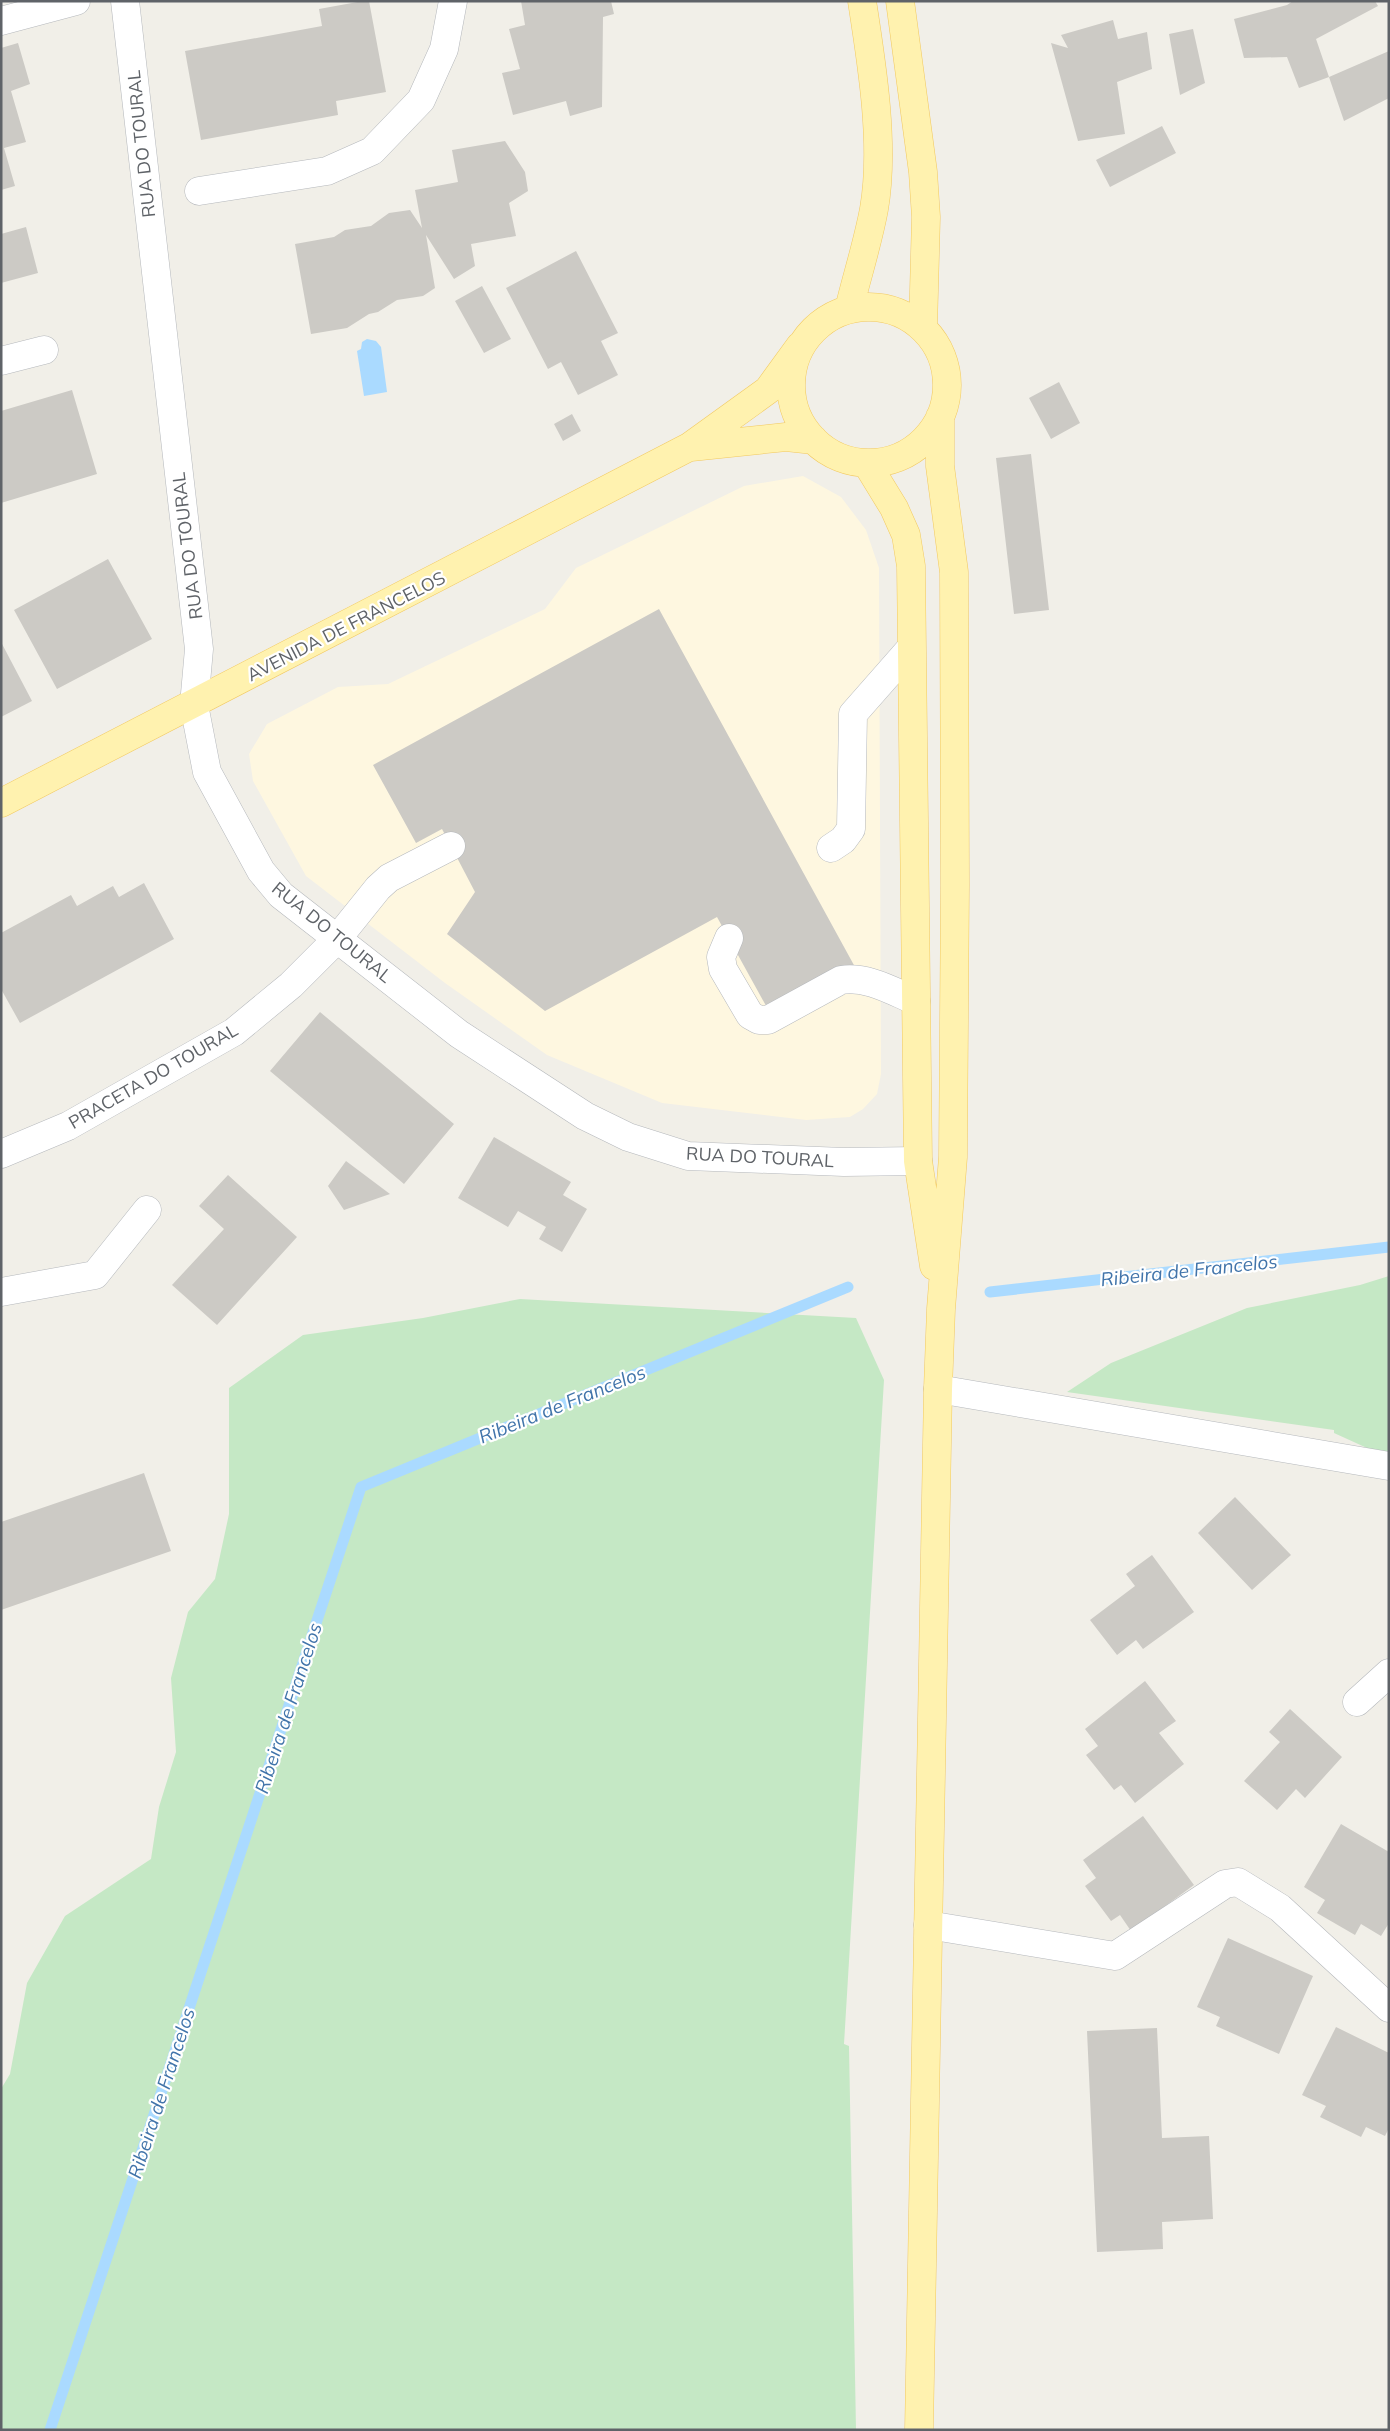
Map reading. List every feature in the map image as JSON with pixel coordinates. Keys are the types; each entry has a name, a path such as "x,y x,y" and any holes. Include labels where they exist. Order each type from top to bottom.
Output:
{"main road":[{"path":"849,309 874,208 878,152 868,42 862,1"},
{"path":"900,1 923,172 926,217 923,328"},
{"path":"869,306 889,308 908,316 923,328 938,347 946,370 947,394 940,417 927,438 910,452 890,461 868,464 846,461 826,451 814,440 797,418 790,394 791,369 800,346 813,329 830,316 849,309 869,306"},
{"name":"AVENIDA DE FRANCELOS","path":"1,803 194,705 689,447 768,390 800,346"},
{"path":"919,2430 938,1389 941,1309 953,1157 955,875 954,572 940,466 940,417"},
{"name":"AVENIDA DE FRANCELOS","path":"689,447 786,437 814,440"},
{"path":"868,464 894,508 906,535 911,566 918,1161 941,1309"}],"street":[{"path":"1,21 76,1"},
{"name":"RUA DO TOURAL","path":"125,1 199,649 194,705 207,772 261,871 281,895 459,1034 585,1116 628,1137 688,1156 844,1162 918,1161"},
{"path":"199,191 327,171 372,151 422,100 444,49 453,1"},
{"path":"1,361 44,350"},
{"path":"831,848 843,840 851,829 853,714 911,648"},
{"name":"PRACETA DO TOURAL","path":"1,1154 68,1126 234,1032 291,985 336,939 378,888 389,878 451,846"},
{"path":"729,938 721,957 723,969 750,1015 759,1020 768,1020 841,980 851,978 864,980 916,1001"},
{"path":"1,1292 95,1275 148,1210"},
{"path":"938,1389 1389,1466"},
{"path":"1357,1702 1389,1673"},
{"path":"928,1925 1115,1956 1225,1884 1238,1882 1280,1908 1389,2008"}],"shaded area":[{"path":"803,476 841,497 866,530 879,568 881,1074 877,1094 863,1109 850,1117 806,1120 662,1103 547,1055 445,983 306,876 253,781 249,754 267,724 338,687 388,684 545,609 576,568 744,486"}],"green space":[{"path":"1389,1276 1389,1458 1334,1433 1334,1430 1067,1392 1111,1363 1247,1308 1360,1285"},
{"path":"520,1299 856,1318 884,1380 844,2044 849,2046 856,2430 1,2430 1,2089 10,2074 27,1983 65,1916 151,1859 159,1807 176,1752 171,1678 188,1612 215,1579 229,1514 229,1388 303,1335 423,1318"}],"water":[{"path":"367,339 376,341 381,347 387,392 364,396 357,351 361,349 362,342"}],"building":[{"path":"369,1 386,92 336,101 338,115 201,140 185,51 322,26 319,9"},
{"path":"521,1 611,1 614,14 603,17 602,107 570,116 566,101 513,115 502,73 520,69 509,29 525,25"},
{"path":"1293,1 1375,1 1378,6 1316,39 1329,77 1299,88 1287,57 1244,58 1234,19 1287,5"},
{"path":"1113,20 1118,39 1147,32 1152,69 1117,82 1125,134 1078,141 1051,43 1068,48 1061,35"},
{"path":"1193,29 1205,83 1180,95 1169,34"},
{"path":"18,43 30,84 11,91 26,142 4,148 15,186 1,190 1,48"},
{"path":"1389,51 1389,98 1344,121 1329,77"},
{"path":"1162,126 1176,153 1110,187 1096,160"},
{"path":"505,141 525,172 528,191 509,203 516,236 471,244 475,266 454,279 426,235 435,288 423,296 397,300 347,328 311,334 295,244 334,237 345,230 371,226 389,213 410,210 422,228 415,190 458,182 452,150"},
{"path":"26,227 38,273 1,283 1,234"},
{"path":"576,251 618,333 601,341 618,375 578,395 561,362 548,369 506,288"},
{"path":"482,286 511,339 484,353 455,301"},
{"path":"1059,382 1080,423 1051,439 1029,398"},
{"path":"72,390 97,474 1,503 1,411"},
{"path":"572,414 581,431 563,441 554,424"},
{"path":"1031,454 1049,610 1014,614 996,458"},
{"path":"108,559 152,639 57,689 14,610"},
{"path":"659,609 855,967 770,1013 717,917 545,1011 447,934 475,892 442,829 416,843 373,765"},
{"path":"1,642 32,701 1,717"},
{"path":"144,883 174,939 20,1023 1,989 1,933 71,895 77,906 113,886 119,897"},
{"path":"320,1012 454,1124 404,1184 270,1071"},
{"path":"494,1137 571,1182 563,1195 587,1209 562,1252 539,1239 546,1227 518,1211 508,1227 458,1198"},
{"path":"346,1161 390,1194 344,1210 328,1186"},
{"path":"228,1175 297,1237 217,1325 172,1285 224,1229 199,1206"},
{"path":"144,1473 171,1551 1,1610 1,1522"},
{"path":"1235,1497 1291,1555 1252,1590 1198,1533"},
{"path":"1152,1555 1194,1612 1143,1649 1136,1640 1117,1655 1090,1620 1135,1586 1126,1574"},
{"path":"1145,1681 1176,1721 1159,1733 1184,1764 1135,1803 1121,1785 1114,1790 1086,1755 1098,1746 1085,1729"},
{"path":"1290,1709 1342,1757 1305,1798 1296,1789 1277,1810 1244,1781 1280,1742 1269,1732"},
{"path":"1143,1816 1194,1885 1131,1931 1120,1915 1111,1921 1085,1886 1096,1878 1083,1860"},
{"path":"1341,1824 1389,1852 1389,1923 1381,1936 1361,1924 1355,1935 1317,1913 1325,1900 1304,1887"},
{"path":"1228,1938 1313,1976 1279,2054 1216,2026 1220,2017 1197,2007"},
{"path":"1336,2027 1389,2053 1389,2128 1385,2136 1366,2127 1361,2137 1320,2117 1326,2106 1302,2095"},
{"path":"1157,2028 1162,2138 1209,2136 1213,2219 1162,2222 1163,2249 1097,2252 1087,2031"}],"waterway":[{"name":"Ribeira de Francelos","path":"990,1292 1389,1247"},
{"name":"Ribeira de Francelos","path":"50,2430 361,1487 848,1287"}]}
